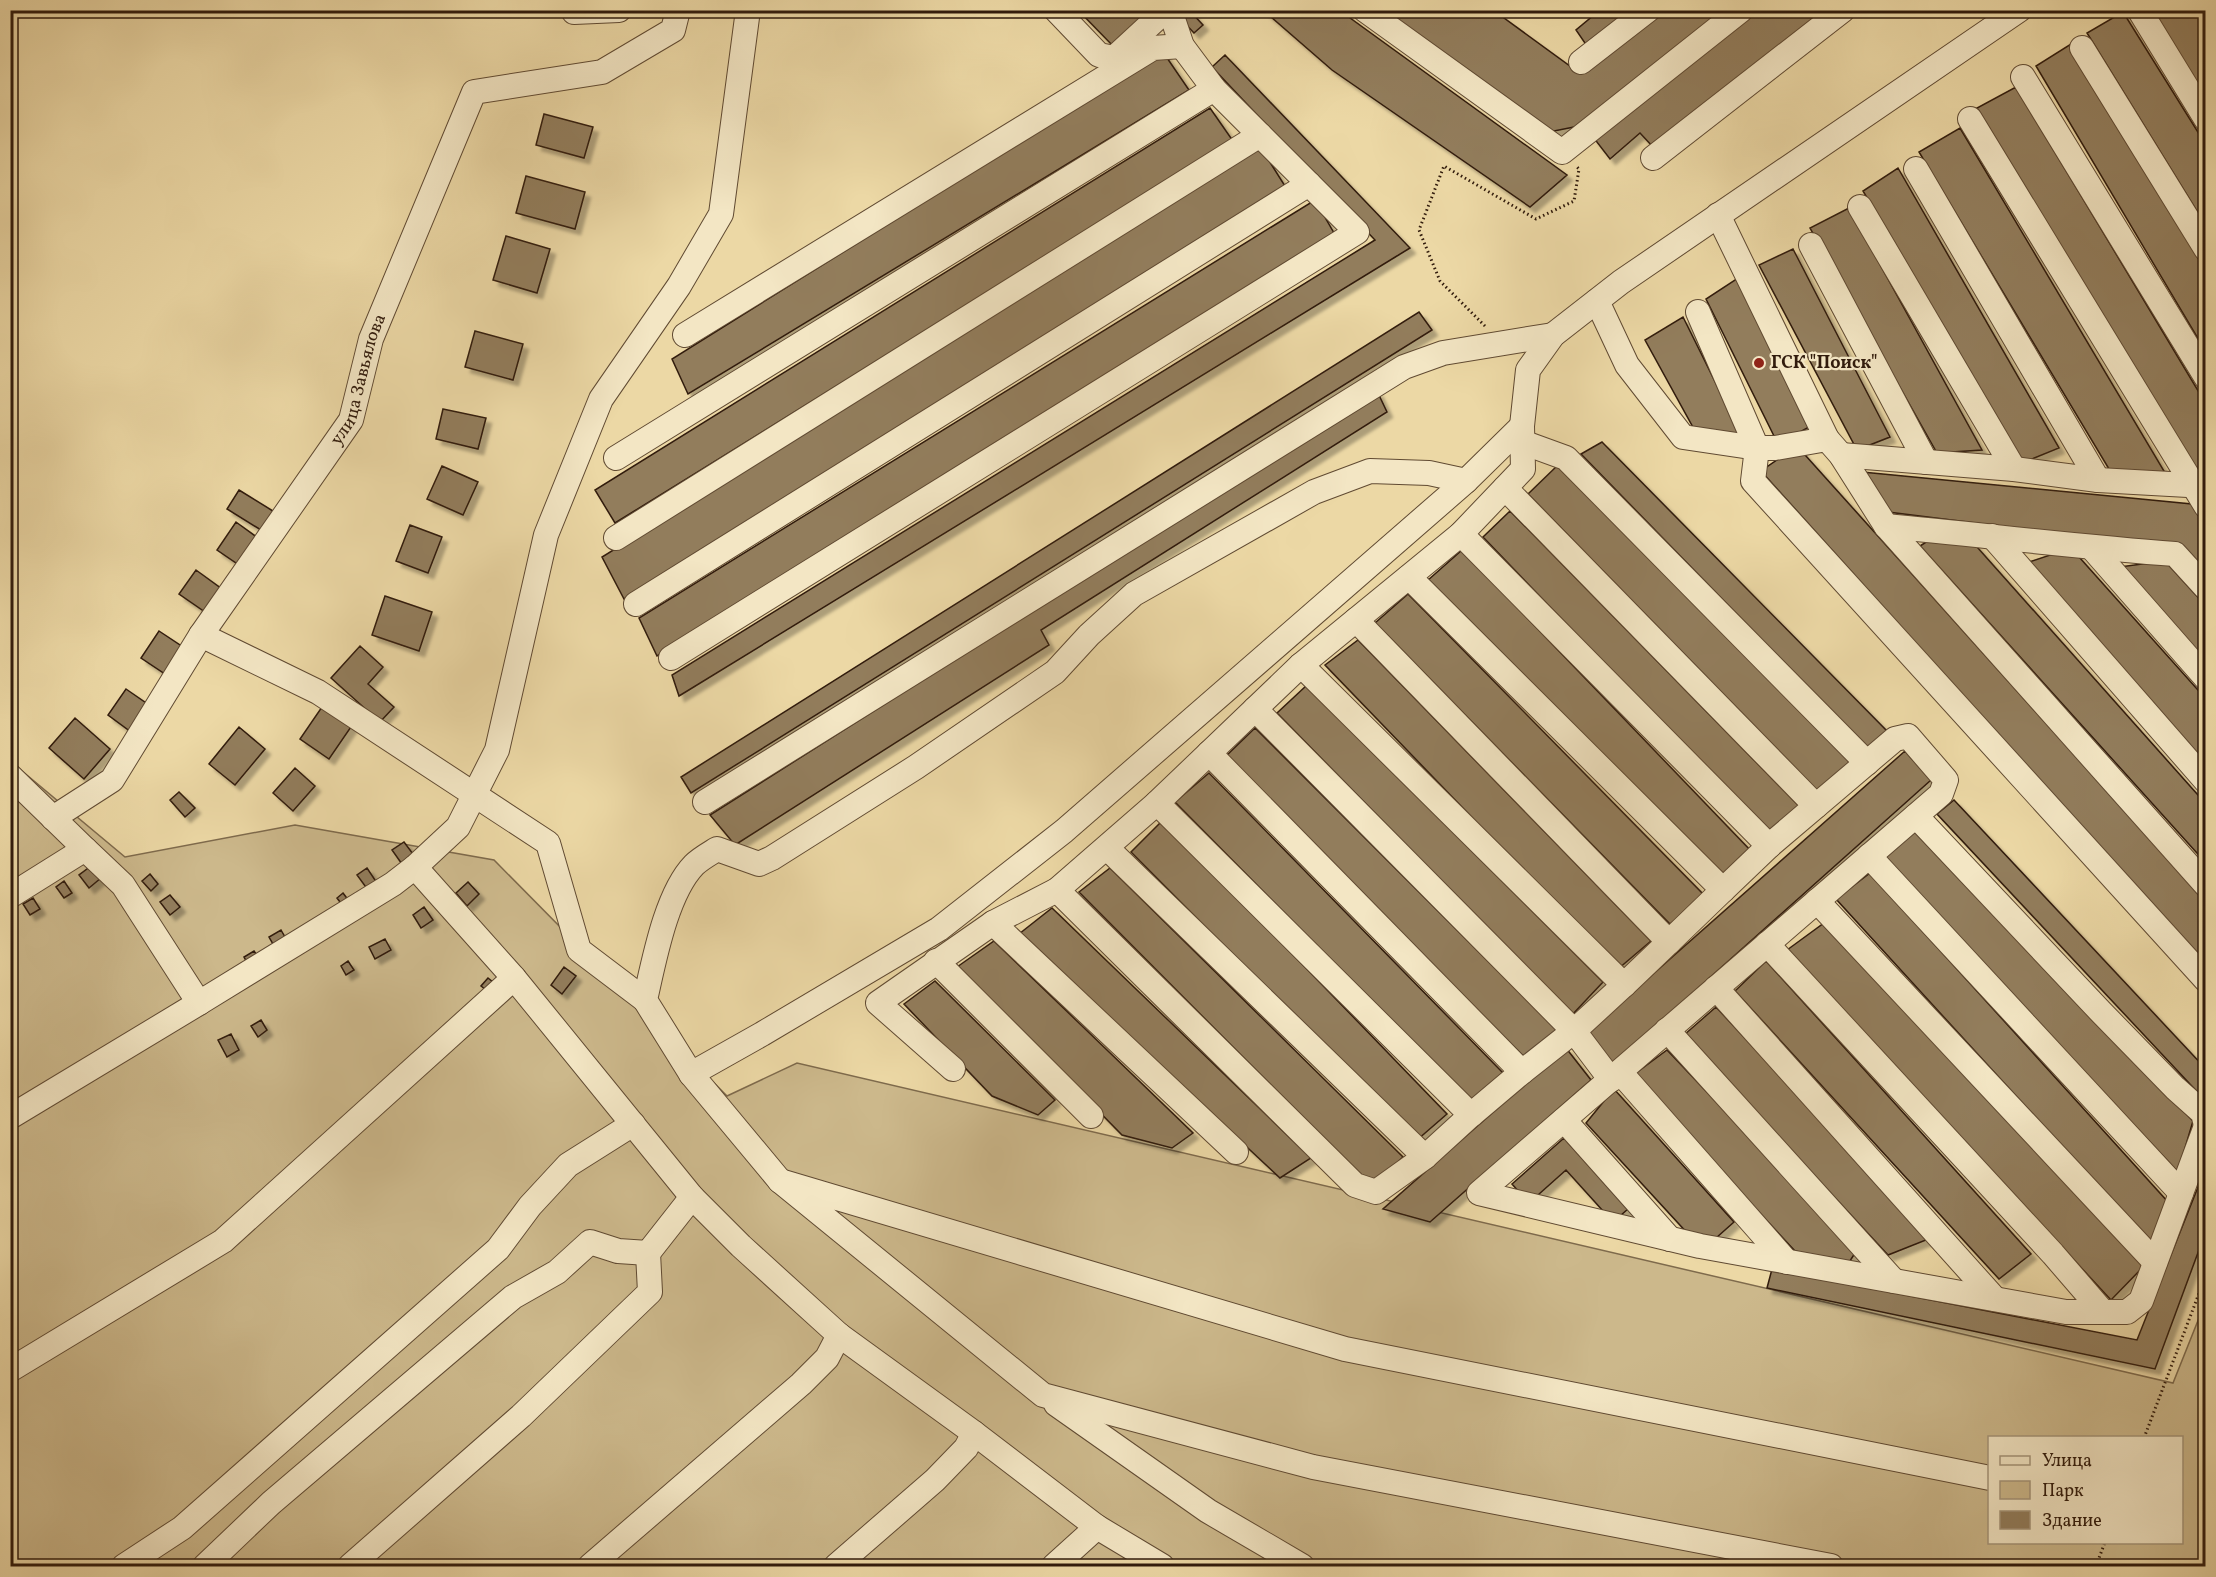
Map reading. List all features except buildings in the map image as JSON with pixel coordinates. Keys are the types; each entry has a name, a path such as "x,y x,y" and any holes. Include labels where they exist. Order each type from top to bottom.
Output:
{"street":[{"path":"574,10 619,10"},
{"name":"улица Завьялова","path":"53,818 112,780 201,635 351,420 371,339 474,92 602,72 673,30 678,10"},
{"path":"10,1117 393,884 458,827 497,750 546,535 601,399 680,286 721,214 748,10"},
{"path":"671,658 1357,232 1214,89 1182,46 1168,10 1114,58 1099,55 1056,10"},
{"path":"1365,10 1562,152 1742,10"},
{"path":"1581,63 1648,10"},
{"path":"1653,158 1843,10"},
{"path":"953,1069 878,1003 993,923 1057,890 1157,803 1301,665 1461,534 1523,469 1522,434 1528,370 1553,335 1597,300 1718,215 2019,10"},
{"path":"2140,11 2205,119"},
{"path":"685,335 1153,48 1182,46"},
{"path":"2082,48 2205,249"},
{"path":"2023,77 2205,377"},
{"path":"616,458 1214,89"},
{"path":"1970,119 2202,493"},
{"path":"616,538 1260,135"},
{"path":"1916,169 2098,480"},
{"path":"636,604 1309,184"},
{"path":"1860,207 2014,470"},
{"path":"1718,215 1834,447 1886,526 2205,885"},
{"path":"1810,245 1926,462"},
{"path":"1597,300 1627,365 1683,437 1757,448 1834,447 1926,462 2014,470 2202,493"},
{"path":"1698,312 1757,448 1753,481 2205,980"},
{"path":"705,802 1404,367 1443,353 1553,335"},
{"path":"691,1074 939,929 1064,831 1522,434"},
{"path":"1522,434 1566,458 1867,763"},
{"path":"645,1000 675,892 694,865 717,849 759,864 772,858 916,767 1055,672 1089,635 1134,594 1314,492 1370,471 1430,473 1466,481"},
{"path":"1505,488 1816,806"},
{"path":"1886,526 2092,548 2175,554 2205,588"},
{"path":"1461,534 1769,846"},
{"path":"1992,536 2205,781"},
{"path":"2092,548 2205,678"},
{"path":"1409,577 1723,890"},
{"path":"1356,620 1669,942"},
{"path":"201,635 318,692 548,843 579,950 645,1000 691,1074 780,1181 1043,1395 1208,1511 1302,1566"},
{"path":"1301,665 1624,985"},
{"path":"1255,709 1574,1031 1787,1262"},
{"path":"1057,890 1355,1185 1376,1192 1425,1157 1471,1115 1574,1031 1769,846 1895,739 1908,736 1946,780 1941,794 1479,1193 1670,1239 1787,1262 2066,1312 2127,1312 2140,1301 2155,1262 2205,1125 2203,1113 2175,1088 2108,1019 1916,816"},
{"path":"1209,753 1522,1072"},
{"path":"10,776 123,885 199,1003"},
{"path":"1157,803 1471,1115"},
{"path":"1107,848 1425,1157"},
{"path":"10,896 85,849"},
{"path":"1869,856 2181,1193"},
{"path":"415,867 514,978 692,1197 741,1246 839,1335 974,1433 1097,1527 1162,1566"},
{"path":"1817,901 2155,1262"},
{"path":"993,923 1236,1152"},
{"path":"1767,944 2053,1254 2103,1312"},
{"path":"936,961 1091,1116"},
{"path":"10,1370 223,1241 514,978"},
{"path":"1716,988 1995,1299"},
{"path":"1667,1030 1894,1281"},
{"path":"1564,1120 1670,1239"},
{"path":"124,1566 183,1528 498,1248 530,1206 568,1165 633,1124"},
{"path":"780,1181 1345,1349 1988,1478"},
{"path":"350,1566 521,1416 650,1292 648,1253 692,1197"},
{"path":"205,1566 271,1503 513,1297 557,1272 590,1242 618,1251 648,1253"},
{"path":"590,1566 801,1384 827,1358 839,1335"},
{"path":"1043,1395 1313,1467 1831,1566"},
{"path":"836,1566 935,1480 966,1448 974,1433"},
{"path":"1054,1566 1097,1527"}],"path":[{"path":"1503,343 1440,281 1419,230 1444,166 1536,219 1574,201 1579,168 1562,152"},
{"path":"2144,1436 2205,1275"},
{"path":"2096,1566 2104,1544"}],"green space":[{"path":"10,761 125,857 295,825 494,860 727,1096 797,1063 2173,1383 2205,1303 2205,1566 11,1566"}],"place":[{"name":"ГСК \"Поиск\"","path":"1759,363"}]}
